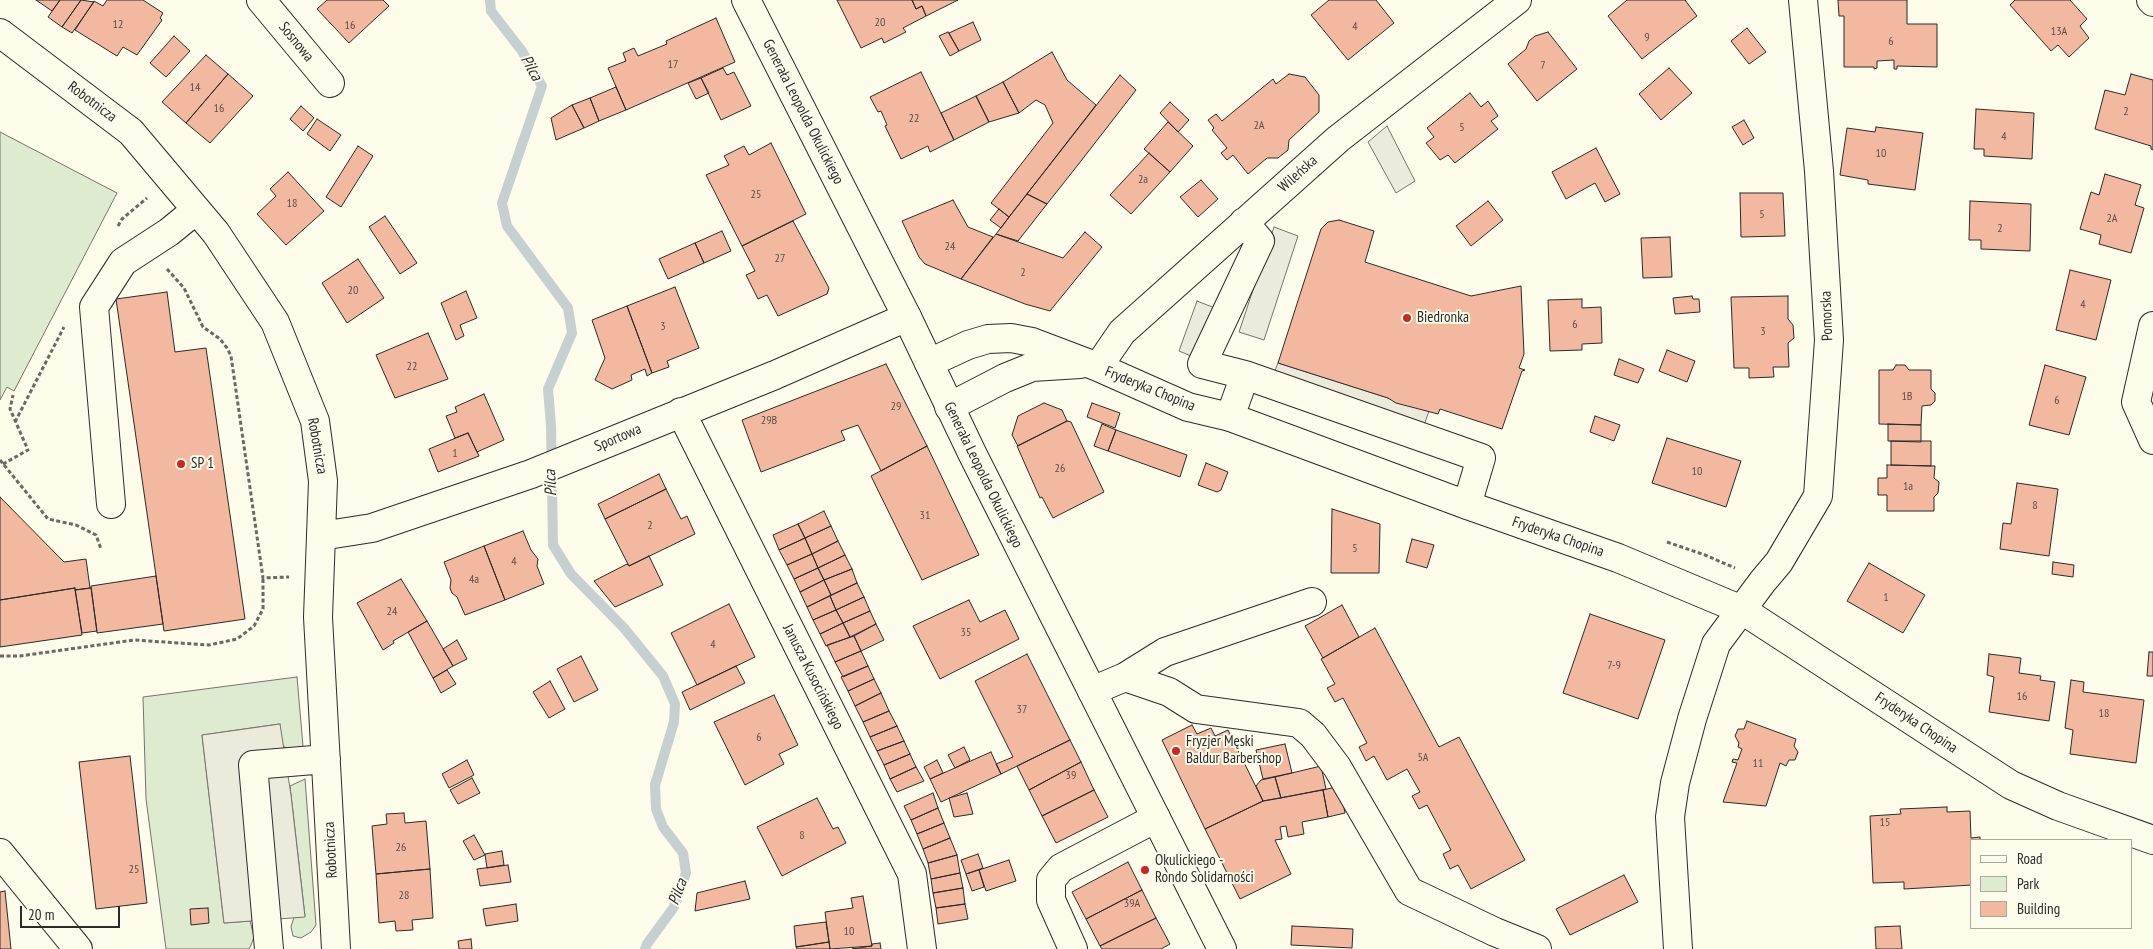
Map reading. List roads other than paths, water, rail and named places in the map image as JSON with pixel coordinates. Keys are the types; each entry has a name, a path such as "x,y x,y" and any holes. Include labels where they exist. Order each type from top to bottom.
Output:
{"street":[{"name":"Sosnowa","path":"261,0 330,84"},
{"name":"Generała Leopolda Okulickiego","path":"746,0 1222,949"},
{"name":"Wileńska","path":"1092,366 1122,332 1338,139 1517,0"},
{"name":"Pomorska","path":"1678,949 1670,817 1675,783 1692,719 1716,644 1779,562 1818,496 1829,340 1819,171 1803,0"},
{"name":"Robotnicza","path":"0,33 131,132 216,233 275,322 315,421 323,481 318,617 336,949"},
{"path":"111,504 94,307 123,262 169,232 196,210"},
{"path":"1244,222 1260,241 1202,364 1246,375 1481,458 1467,505"},
{"name":"Sportowa","path":"321,536 372,528 531,474 775,375 907,318"},
{"path":"2153,326 2136,402 2153,440"},
{"name":"Fryderyka Chopina","path":"929,363 968,345 988,339 1010,338 1032,342 1188,407 1230,417 1467,505 1618,558 1742,610 2011,784 2067,809 2153,840"},
{"path":"949,407 1004,378 1032,367 1092,366"},
{"path":"1230,417 1246,375"},
{"name":"Janusza Kusocińskiego","path":"681,412 912,874 922,949"},
{"path":"1092,692 1125,676 1164,652 1312,602"},
{"path":"1125,676 1170,692 1196,709 1299,723 1313,735 1337,767 1408,891 1495,932 1537,949"},
{"path":"268,949 253,766 326,759"},
{"path":"1073,949 1051,900 1051,880 1061,868 1156,818"},
{"path":"0,853 78,949"}],"waterway":[{"name":"Pilca","path":"490,0 491,11 522,51 542,86 502,203 507,226 568,308 572,333 548,389 551,425 553,545 571,574 624,628 663,676 675,704 674,722 655,785 656,809 663,827 683,853 686,873 674,907 645,949"}],"place":[{"name":"Biedronka","path":"1407,318"},
{"name":"SP 1","path":"181,464"},
{"name":"Fryzjer Męski Baldur Barbershop","path":"1176,751"},
{"name":"Okulickiego - Rondo Solidarności","path":"1145,870"}]}
